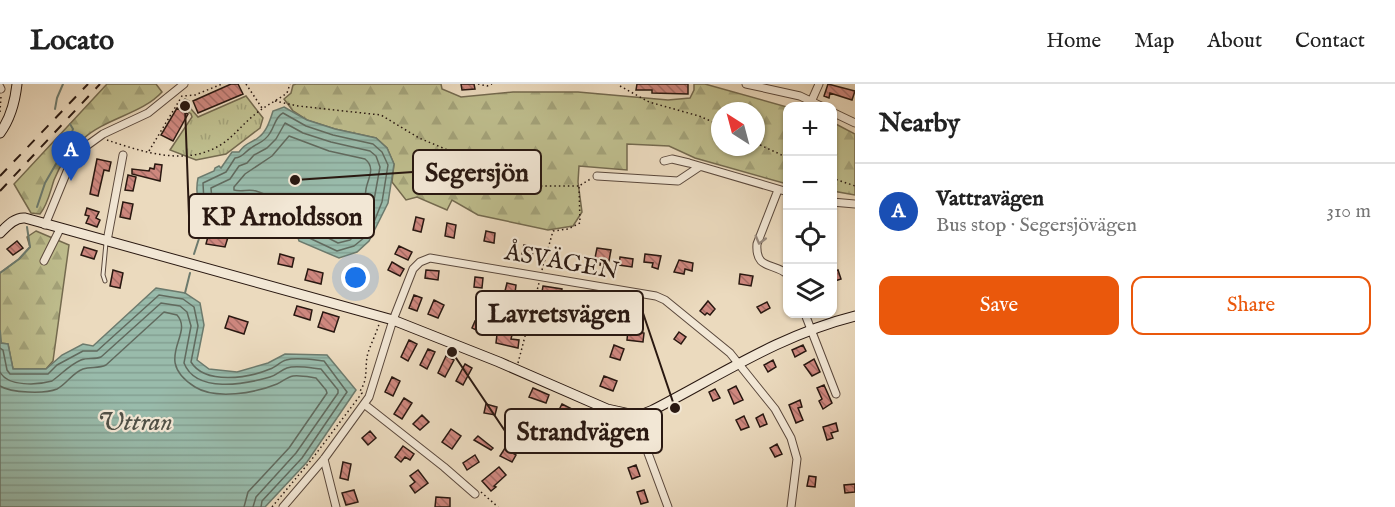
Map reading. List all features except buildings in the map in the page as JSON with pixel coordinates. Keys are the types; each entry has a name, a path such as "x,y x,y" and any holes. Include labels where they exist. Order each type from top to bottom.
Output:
{"street":[{"path":"0,133 6,126 14,106 17,84"},
{"path":"45,225 68,169 85,147 103,134 148,113 184,84"},
{"path":"749,84 800,96 811,102 819,84"},
{"path":"837,114 855,123"},
{"path":"107,241 123,155"},
{"path":"664,161 672,159 783,191"},
{"path":"597,176 678,181 699,167"},
{"path":"777,190 757,244 757,252 761,261 783,271"},
{"path":"837,202 855,204"},
{"path":"0,233 20,218 45,225 60,234 107,241 393,320 621,413 638,414 653,410 778,343 855,316"},
{"path":"44,261 60,234"},
{"name":"ÅSVÄGEN","path":"283,507 324,459 369,397 393,320 413,269 420,262 430,258 656,296 665,300 724,348 775,409 793,444 797,465 791,507"},
{"path":"806,318 836,394"},
{"path":"364,404 475,494"},
{"path":"638,414 642,437 668,507"},
{"path":"324,459 336,507"}],"lane":[{"path":"105,281 103,274 107,241"}],"path":[{"path":"148,152 182,96 195,95 222,84"},
{"path":"246,84 262,108"},
{"path":"103,138 148,152 172,156 198,154 221,145 262,108 287,93 290,84"},
{"path":"478,84 487,86 492,84"},
{"path":"620,86 649,102 711,121"},
{"path":"0,112 1,88"},
{"path":"275,101 298,106 381,115 419,138 462,156 502,178 535,186 579,186 597,176"},
{"path":"765,147 784,156"},
{"path":"837,179 855,186"},
{"path":"516,370 554,231 568,230 580,223 579,186"},
{"path":"272,507 362,393 360,391 364,385 368,367 367,357 381,321"},
{"path":"475,494 479,491 498,507"}],"green space":[{"path":"107,84 156,84 162,92 144,106 102,126 83,139 59,168 43,210 40,214 31,213 14,184"},
{"path":"296,84 441,84 442,89 461,97 513,92 578,92 668,100 690,98 694,84 705,84 783,106 783,183 695,158 669,146 627,144 627,170 579,166 578,182 582,212 573,226 548,230 478,215 452,200 447,210 417,197 406,200 392,182 394,164 387,148 376,138 307,120 293,111 284,99 291,93 293,85"},
{"path":"246,96 263,118 260,128 226,154 196,160 170,150 192,117 182,107 181,103 185,99 189,101 191,109 198,117"},
{"path":"837,125 855,134 855,195 837,192"},
{"path":"36,231 69,245 53,361 46,369 13,369 8,344 0,343 0,273 19,259 30,247 27,237"}],"water":[{"path":"284,107 307,120 376,138 387,148 394,164 388,203 369,241 357,252 339,258 299,241 297,235 249,212 206,217 203,212 197,194 198,178 214,171 219,166 221,168 232,152 239,152 244,146 262,135 273,111"},
{"name":"Uttran","path":"156,288 185,293 200,303 204,325 197,360 209,369 237,372 268,363 285,354 327,355 356,390 307,462 265,507 0,507 0,343 8,344 13,369 46,369 62,355 83,344 93,346"}],"waterway":[{"path":"55,109 63,84"},
{"path":"37,207 45,183 68,143 73,129 70,124"},
{"path":"194,254 206,217"},
{"path":"0,273 19,259 30,247 27,227"},
{"path":"185,293 190,273"},
{"path":"0,331 1,342"}],"railway":[{"path":"0,176 88,84"},
{"path":"0,191 100,84"}],"place":[{"name":"KP Arnoldsson","path":"185,106"},
{"name":"Segersjön","path":"295,180"},
{"name":"Vattravägen","path":"71,181"},
{"name":"Strandvägen","path":"452,352"},
{"name":"Lavretsvägen","path":"675,408"}]}
